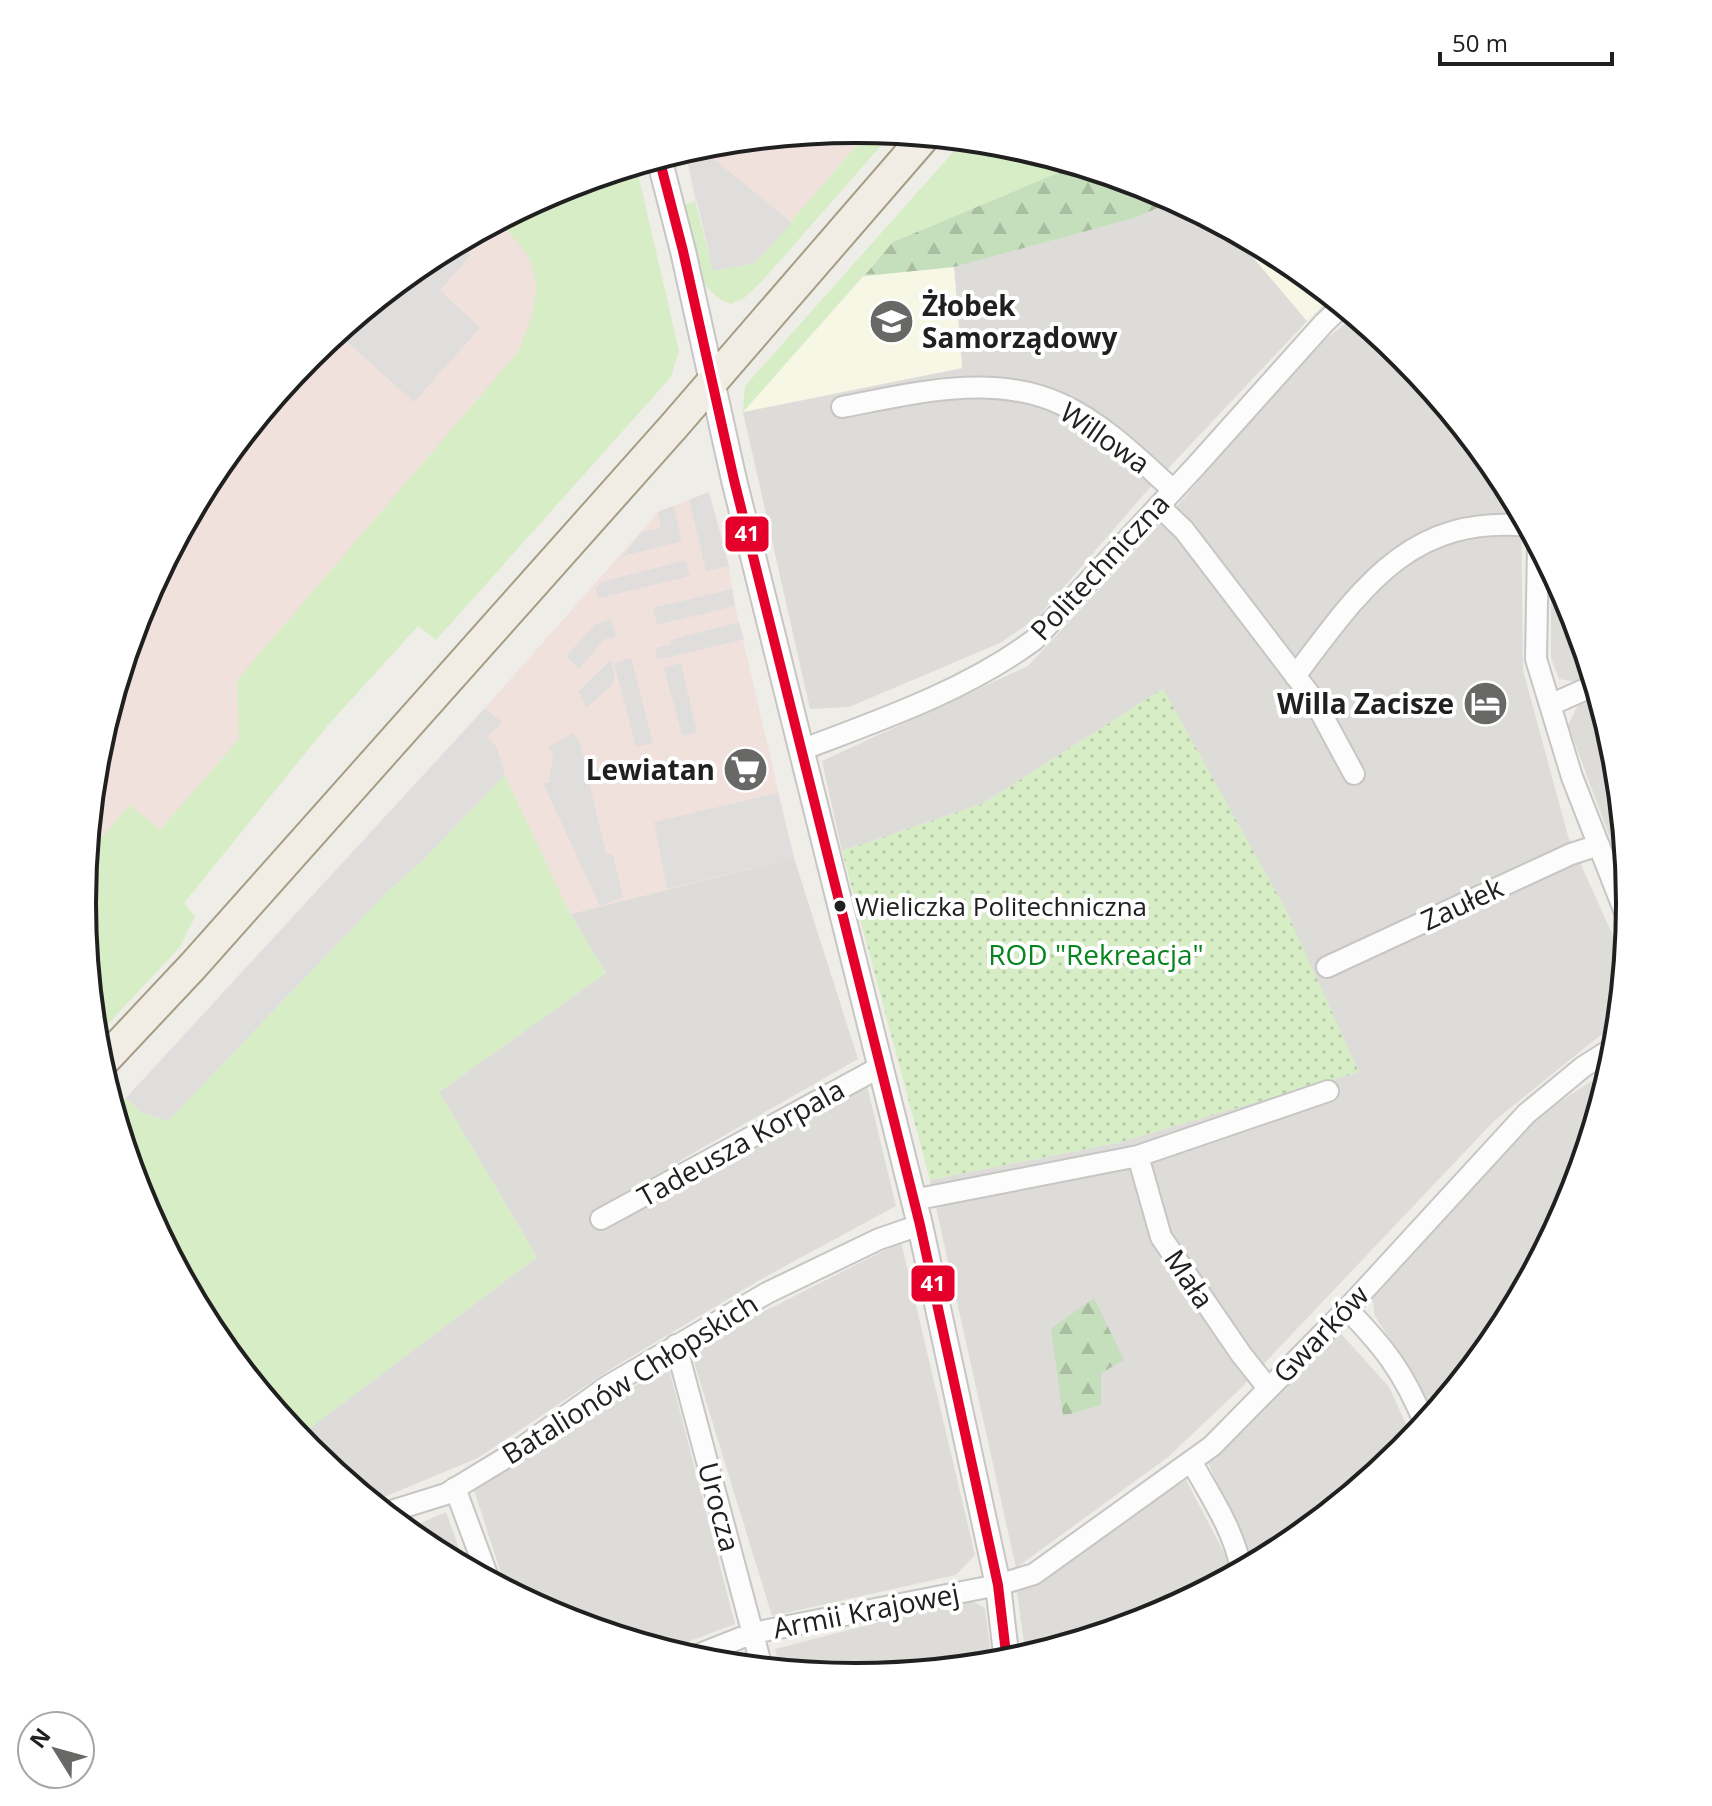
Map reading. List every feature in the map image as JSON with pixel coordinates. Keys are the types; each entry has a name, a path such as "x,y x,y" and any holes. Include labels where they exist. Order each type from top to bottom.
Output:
{"main road":[{"path":"111,1053 193,966 712,382 916,146"}],"street":[{"path":"661,168 734,480 920,1225 998,1585 1005,1648"},
{"name":"Politechniczna","path":"801,750 873,723 1005,662 1034,640 1335,313"},
{"name":"Willowa","path":"842,407 943,389 986,387 1024,392 1059,403 1088,419 1173,490"},
{"name":"Willowa","path":"1159,506 1184,530 1314,700 1354,774"},
{"path":"1295,676 1361,590 1388,565 1443,535 1473,526 1515,525"},
{"path":"1538,566 1536,659 1572,777 1615,887"},
{"path":"1550,705 1585,689"},
{"name":"Zaułek","path":"1327,967 1571,854 1599,845"},
{"name":"Gwarków","path":"998,1585 1034,1574 1212,1446 1347,1309 1526,1114 1600,1056"},
{"name":"Tadeusza Korpala","path":"601,1219 880,1067"},
{"path":"913,1200 1138,1156 1328,1091"},
{"name":"Mała","path":"1138,1156 1161,1237 1178,1266 1268,1388"},
{"name":"Batalionów Chłopskich","path":"397,1509 446,1494 520,1449 608,1386 767,1293 879,1239 920,1225"},
{"path":"1347,1309 1380,1342 1410,1386 1420,1411"},
{"name":"Urocza","path":"676,1345 759,1656"},
{"path":"1191,1461 1216,1505 1239,1559"},
{"path":"455,1488 483,1565"},
{"name":"Armii Krajowej","path":"713,1649 753,1633 998,1585"}],"shaded area":[{"path":"859,143 755,263 695,201 687,163 757,150"},
{"path":"712,157 792,223 755,263 713,271 688,163"},
{"path":"1160,207 1236,245 1250,254 1307,321 1145,493 1037,618 1000,643 849,707 810,709 743,412 962,368 954,267 1138,217"},
{"path":"526,218 550,330 287,717 97,890 103,804 111,755 136,659 174,567 224,481 285,402 355,332 434,271"},
{"path":"466,251 471,255 440,290 480,328 414,402 346,341 393,300"},
{"path":"1250,254 1324,304 1307,321"},
{"name":"Żłobek Samorządowy","path":"954,267 962,368 743,412 864,276"},
{"path":"1346,323 1357,332 1427,402 1459,440 1521,536 1523,670 1568,836 1615,939 1604,1034 1493,1122 1240,1389 1168,1457 1016,1568 930,1180 1121,1142 1359,1071 1163,689 982,804 842,851 822,761 1028,666 1184,498 1314,348"},
{"path":"709,492 729,566 735,606 794,858 570,914 505,775 497,747 486,738 502,722 485,708 658,512"},
{"path":"709,492 729,566 706,571 689,500"},
{"path":"673,506 682,541 623,556 642,532 661,528 658,512"},
{"path":"686,560 690,576 599,598 596,589 602,582"},
{"path":"732,589 735,606 657,625 653,608"},
{"path":"1551,596 1582,680 1559,679 1551,658"},
{"path":"611,619 616,637 605,639 579,669 566,656 596,624"},
{"path":"739,622 744,639 657,660 655,648 671,644 671,640"},
{"path":"631,658 653,743 636,747 614,663"},
{"path":"611,660 615,678 612,685 586,708 579,691"},
{"path":"681,663 697,732 682,736 664,668"},
{"path":"1588,701 1590,706 1601,755 1613,847 1568,725 1578,705"},
{"path":"485,708 502,722 487,738 497,747 505,775 422,861 387,892 168,1121 141,1112 126,1098"},
{"path":"572,733 580,742 606,854 613,854 623,897 600,906 543,783 549,783 553,756 549,747"},
{"path":"778,793 794,858 667,889 654,822"},
{"path":"794,858 858,1059 688,1156 594,1216 601,1228 867,1086 896,1206 765,1277 614,1367 478,1458 383,1497 309,1429 537,1257 439,1092 606,973 570,914"},
{"path":"1595,1079 1576,1147 1538,1239 1488,1325 1426,1405 1420,1388 1375,1316 1372,1299 1487,1168 1546,1110"},
{"path":"901,1242 975,1555 956,1575 772,1616 690,1349"},
{"path":"1336,1328 1389,1387 1407,1425 1319,1506 1246,1555 1245,1544 1208,1463"},
{"path":"668,1365 735,1624 685,1643 612,1623 520,1585 501,1575 474,1490"},
{"path":"1186,1480 1230,1564 1147,1605 1100,1623 1024,1643 1017,1592"},
{"path":"446,1512 460,1551 434,1535 419,1524"},
{"path":"969,1599 985,1608 990,1650 906,1661 856,1663 777,1658 775,1649"}],"green space":[{"path":"859,143 882,144 763,280 744,298 731,304 718,298 705,285 681,206 695,201 713,271 755,263"},
{"path":"955,150 1061,172 893,242 743,412 745,386"},
{"path":"1061,172 1160,207 1138,217 954,267 864,276 893,242"},
{"path":"638,175 679,351 671,377 436,640 418,626 329,724 184,903 195,917 179,948 107,1025 98,953 96,903 99,841 130,805 160,830 239,739 237,680 518,352 532,314 536,282 526,253 505,229 565,201"},
{"name":"ROD \"Rekreacja\"","path":"1163,689 1284,906 1359,1072 1121,1142 930,1180 842,851 982,804"},
{"path":"505,775 570,914 606,973 439,1092 537,1257 309,1429 253,1366 198,1283 154,1194 122,1101 126,1098 141,1112 168,1121 387,892 422,861"},
{"path":"1094,1298 1124,1360 1101,1373 1101,1405 1063,1416 1051,1329"}],"transit line":[{"name":"41","path":"662,168 734,480 920,1225 998,1585 1005,1648"}],"place":[{"name":"Żłobek Samorządowy","path":"891,322"},
{"name":"Willa Zacisze","path":"1485,704"},
{"name":"Lewiatan","path":"746,770"},
{"name":"Wieliczka Politechniczna","path":"840,906"}]}
